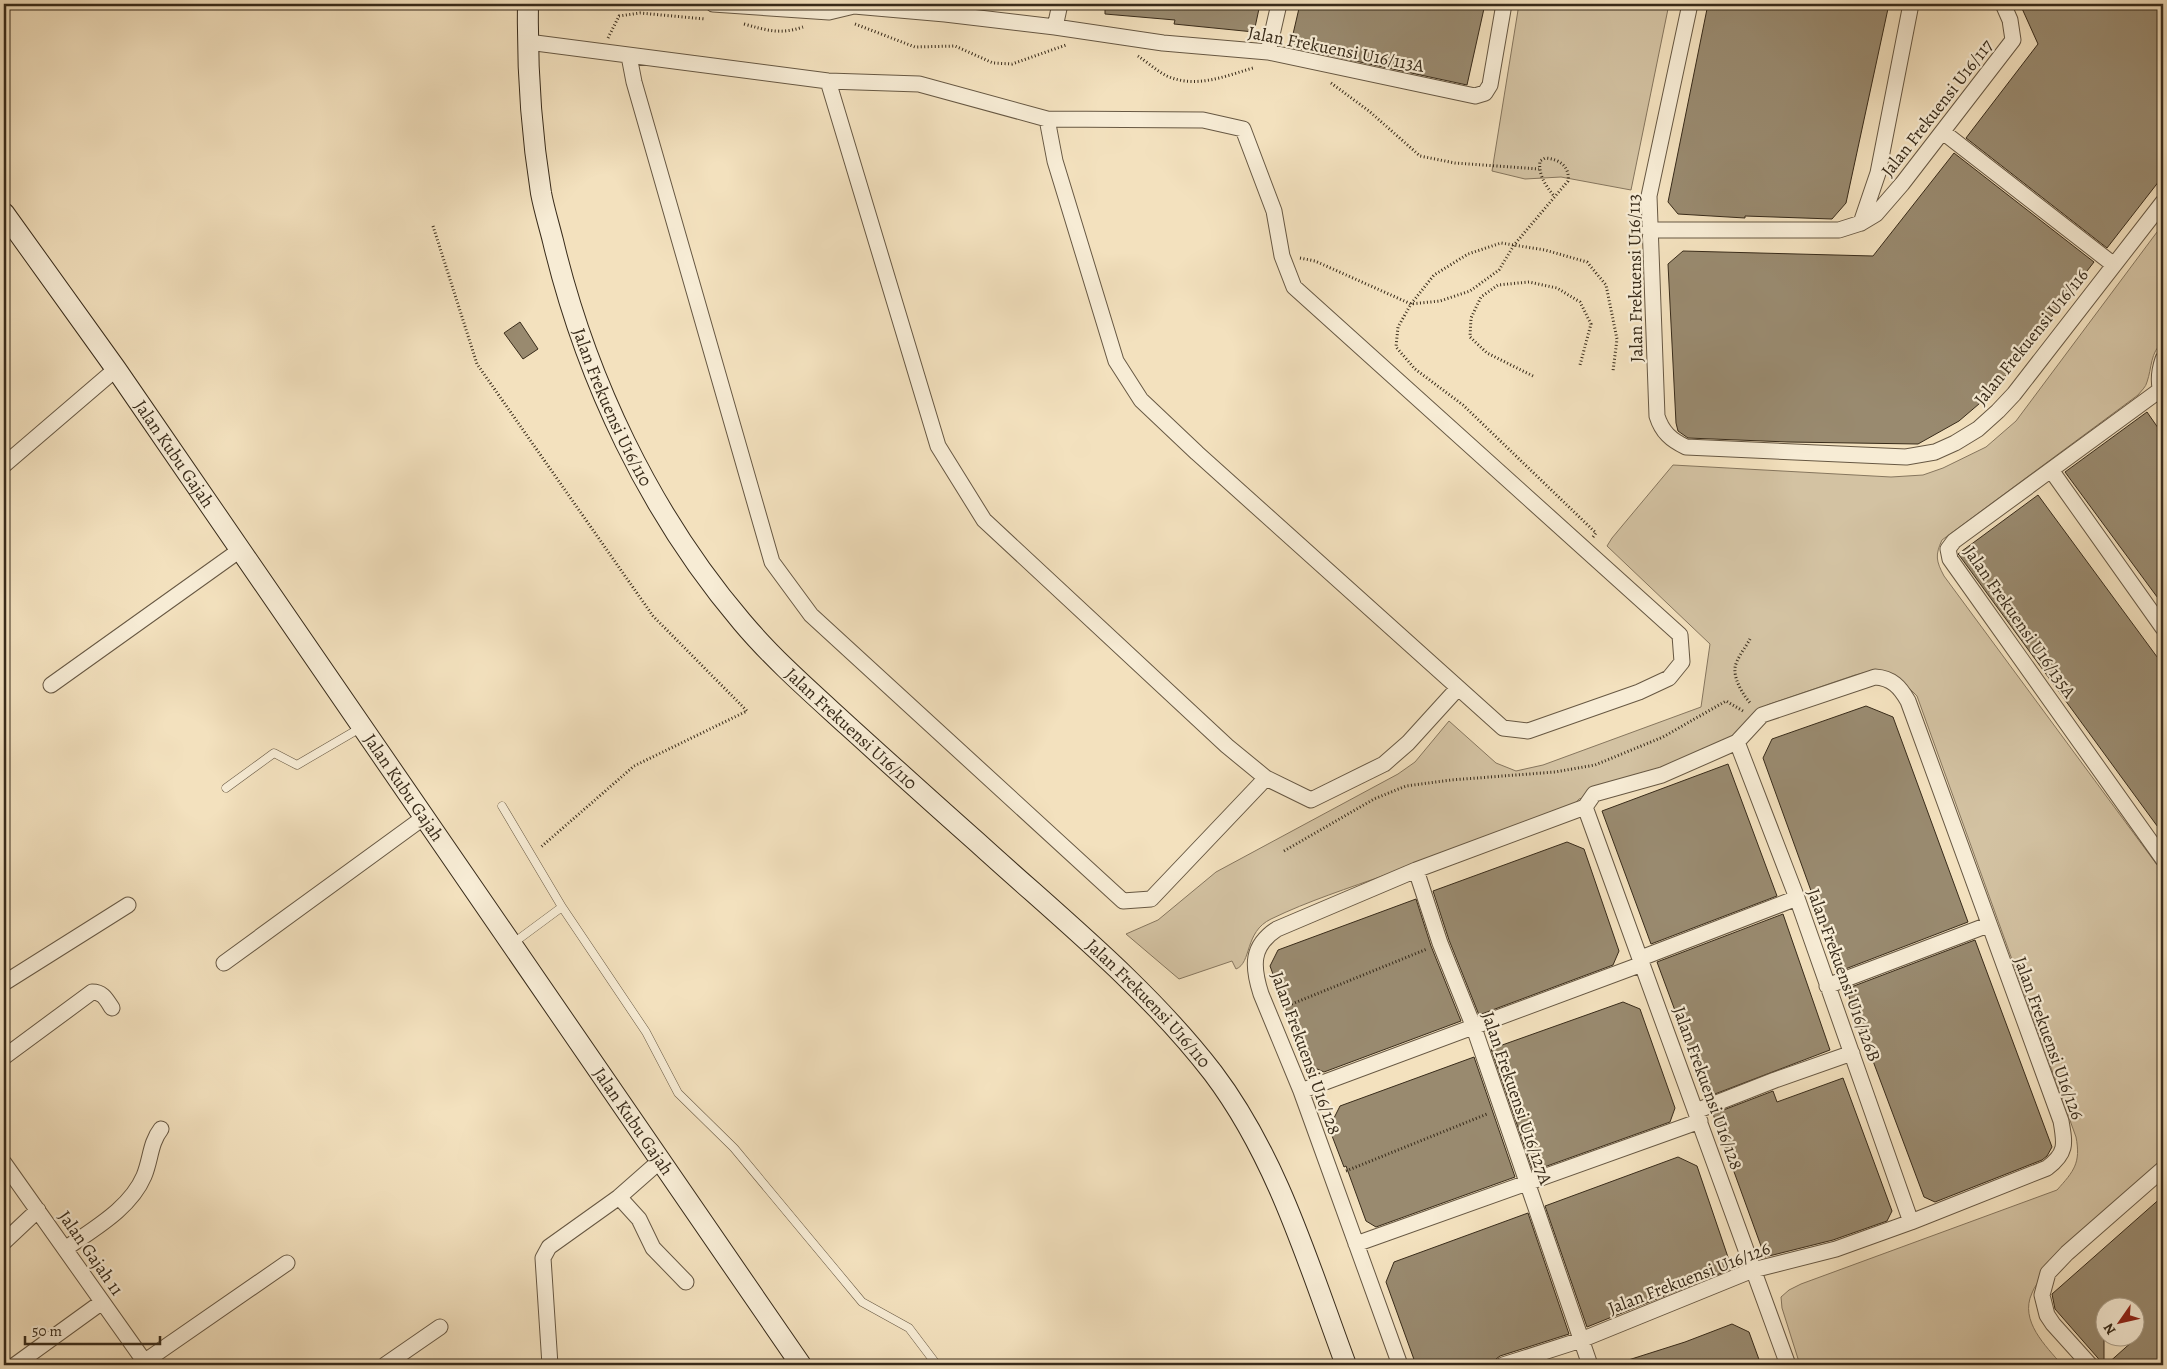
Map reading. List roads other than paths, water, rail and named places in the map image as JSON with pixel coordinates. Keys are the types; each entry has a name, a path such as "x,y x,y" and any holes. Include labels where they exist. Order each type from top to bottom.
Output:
{"street":[{"name":"Jalan Frekuensi U16/110","path":"528,4 531,114 542,196 561,275 585,352 617,424 655,498 715,589 752,633 803,685 1102,955 1166,1018 1212,1073 1241,1114 1278,1184 1346,1365"},
{"name":"Jalan Frekuensi U16/113A","path":"713,4 830,8 854,6 1055,27 1163,43 1268,52 1475,96 1485,94 1490,85 1504,4"},
{"path":"1055,27 1060,4"},
{"path":"1268,52 1279,4"},
{"name":"Jalan Frekuensi U16/113","path":"1666,434 1660,426 1657,416 1649,230 1650,196 1690,4"},
{"name":"Jalan Frekuensi U16/117","path":"1861,223 1878,173 1911,4"},
{"name":"Jalan Frekuensi U16/117","path":"1649,230 1839,230 1861,223 1876,214 2014,40 2010,20 2003,4"},
{"path":"528,42 828,81 919,84 1047,119 1203,120 1244,128 1274,211 1282,256 1294,286 1680,635 1682,662 1669,678 1640,692 1528,730 1502,728 1204,460 1141,400 1116,360 1054,161 1047,119"},
{"path":"629,56 634,82 772,562 811,615 1123,901 1151,899 1266,778"},
{"path":"828,81 938,446 984,520 1227,746 1266,778 1311,800 1384,764 1408,743 1458,688"},
{"path":"1942,132 2114,265"},
{"name":"Jalan Frekuensi U16/116","path":"1666,434 1675,442 1686,447 1906,457 1935,452 1978,429 2014,394 2163,202"},
{"name":"Jalan Kubu Gajah","path":"4,213 116,369 801,1365"},
{"path":"2162,393 2159,375 2163,359"},
{"path":"4,464 116,369"},
{"name":"Jalan Frekuensi U16/135A","path":"2162,393 2051,470 1954,541 1948,549 1948,554 2163,859"},
{"path":"2051,470 2163,628"},
{"path":"51,685 240,550"},
{"name":"Jalan Frekuensi U16/126","path":"1503,1365 1581,1340 1753,1270 1836,1249 1911,1222 2047,1168 2060,1156 2064,1148 2061,1121 1902,690 1894,682 1885,678 1875,677 1759,718 1737,742"},
{"name":"Jalan Frekuensi U16/128","path":"1400,1365 1301,1091 1256,980 1255,966 1260,944 1277,929 1416,870 1585,806 1594,794 1662,775 1737,742"},
{"name":"Jalan Frekuensi U16/126B","path":"1737,742 1797,898 1911,1222"},
{"name":"Jalan Frekuensi U16/128","path":"1585,806 1788,1365"},
{"path":"224,963 423,818"},
{"name":"Jalan Frekuensi U16/127A","path":"1416,870 1440,944 1473,1025 1500,1109 1590,1365"},
{"path":"1301,1091 1641,961 1797,898"},
{"path":"4,983 128,905"},
{"path":"1827,986 1988,925"},
{"path":"4,1057 92,992 103,994 112,1008"},
{"path":"1356,1244 1527,1184 1698,1116 1775,1080 1852,1053"},
{"path":"65,1249 120,1208 134,1192 144,1175 153,1139 161,1129"},
{"path":"550,1365 546,1280 543,1258 549,1247 619,1196 661,1160"},
{"name":"Jalan Gajah 11","path":"4,1162 145,1363"},
{"path":"2090,1365 2053,1324 2047,1314 2042,1295 2048,1273 2067,1253 2163,1169"},
{"path":"619,1196 639,1219 653,1248 686,1282"},
{"path":"4,1242 38,1210"},
{"path":"145,1363 287,1263"},
{"path":"15,1365 102,1302"},
{"path":"385,1365 440,1327"}],"lane":[{"path":"226,788 274,753 297,765 362,727"},
{"path":"502,806 562,907 646,1032 678,1093 734,1148 862,1302 909,1328 937,1365"},
{"path":"512,944 562,907"}]}
